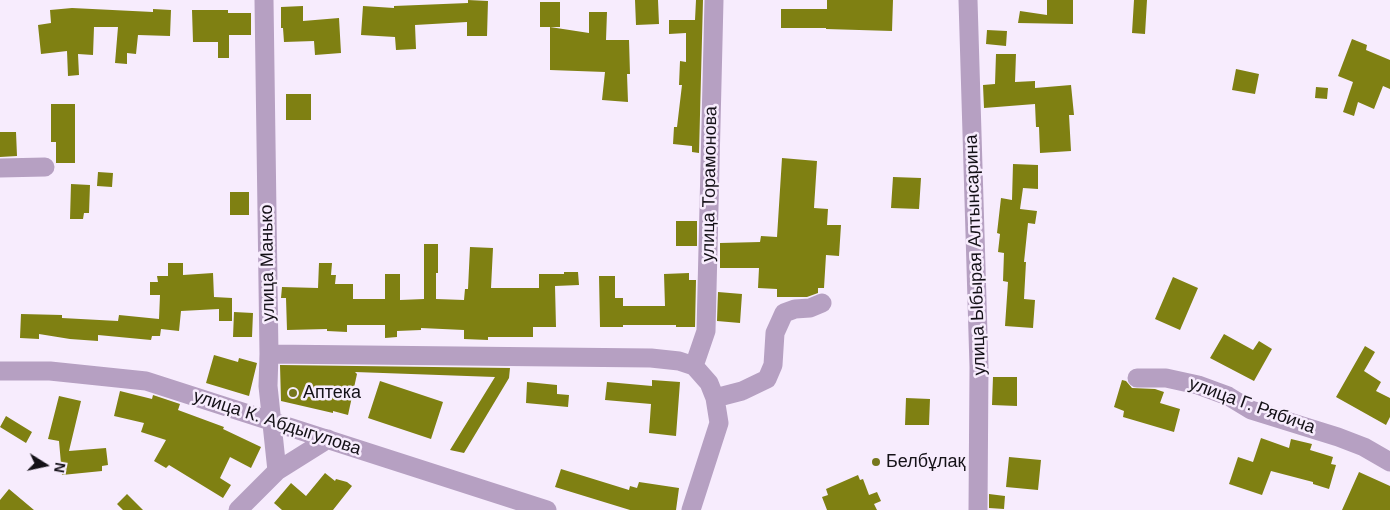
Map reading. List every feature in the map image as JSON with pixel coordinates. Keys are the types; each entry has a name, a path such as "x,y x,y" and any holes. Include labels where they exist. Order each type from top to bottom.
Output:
{"street":[{"name":"улица Манько","path":"264,0 268,386 277,471"},
{"name":"улица Торамонова","path":"694,366 706,331 714,0"},
{"name":"улица Ыбырая Алтынсарина","path":"968,0 979,367 978,510"},
{"path":"0,168 44,167"},
{"path":"715,398 742,391 767,379 773,365 775,333 784,313 795,309 810,308 822,303"},
{"path":"269,354 651,358 679,361 694,366 709,383 715,398 719,423 691,510"},
{"name":"улица К. Абдыгулова","path":"0,371 50,371 146,381 548,510"},
{"name":"улица Г. Рябича","path":"1137,378 1166,378 1198,385 1228,396 1251,410 1364,447 1390,462"},
{"path":"238,510 277,471 328,439"}],"building":[{"path":"468,0 488,1 487,36 467,36 467,22 415,25 416,49 396,50 395,37 361,35 363,6 394,8 394,6 468,3"},
{"path":"635,0 658,0 659,24 636,25"},
{"path":"696,0 703,0 699,153 692,152 692,146 673,144 674,127 677,127 682,85 679,85 680,61 686,62 686,33 669,34 669,20 695,20"},
{"path":"827,0 893,0 892,31 781,28 781,9 827,9"},
{"path":"1047,0 1073,0 1073,24 1018,23 1020,11 1047,15"},
{"path":"1134,0 1147,0 1145,34 1132,33"},
{"path":"540,2 560,2 560,27 540,27"},
{"path":"303,6 303,21 339,18 341,53 315,55 314,41 284,42 283,28 281,28 281,7"},
{"path":"72,8 153,12 153,9 171,10 170,36 138,35 136,54 127,53 127,64 115,63 118,27 94,27 93,55 78,54 79,75 68,76 67,51 41,54 38,25 51,23 50,10"},
{"path":"192,10 228,10 228,13 251,13 251,35 229,35 229,58 218,58 218,42 193,42"},
{"path":"589,12 607,12 606,40 629,40 630,74 627,74 628,102 602,100 605,72 550,70 550,27 589,33"},
{"path":"987,30 1007,31 1006,46 986,44"},
{"path":"1352,39 1367,45 1366,50 1390,60 1390,89 1383,86 1374,109 1358,102 1354,116 1343,112 1353,82 1338,76"},
{"path":"996,54 1016,54 1015,82 1035,81 1035,88 1071,85 1074,115 1069,115 1071,151 1040,153 1039,127 1036,127 1035,104 984,108 983,85 995,84"},
{"path":"1236,69 1259,74 1255,94 1232,90"},
{"path":"1316,87 1328,88 1327,99 1315,98"},
{"path":"286,94 311,94 311,120 286,120"},
{"path":"51,104 75,104 75,163 56,163 56,142 51,142"},
{"path":"0,132 16,132 17,156 0,157"},
{"path":"782,158 817,161 814,208 828,209 827,225 841,225 839,256 826,255 824,288 818,288 818,293 807,297 777,297 777,289 758,288 759,268 720,268 720,243 760,242 761,236 777,237"},
{"path":"1013,164 1038,165 1038,189 1023,188 1020,209 1037,211 1035,224 1028,223 1024,262 1026,262 1024,299 1035,300 1033,328 1005,326 1008,282 1003,281 1004,253 998,252 1000,234 997,233 1001,198 1012,200"},
{"path":"98,172 113,173 112,187 97,186"},
{"path":"893,177 921,178 919,209 891,208"},
{"path":"71,184 90,185 89,213 84,213 83,219 70,219"},
{"path":"230,192 249,192 249,215 230,215"},
{"path":"676,221 697,221 697,246 676,246"},
{"path":"424,244 438,244 436,299 464,300 465,289 468,289 470,247 493,248 491,288 539,288 539,274 564,274 564,272 578,272 579,285 555,286 556,327 533,327 533,337 488,337 488,340 464,339 464,330 421,328 421,330 397,331 397,337 385,338 385,325 347,325 347,332 327,331 327,329 287,330 286,298 281,298 282,287 318,288 319,263 332,263 331,275 336,275 335,284 353,284 353,299 385,299 385,274 400,274 400,300 424,299"},
{"path":"168,263 183,263 183,275 213,273 214,297 232,298 232,321 219,321 219,309 181,311 179,331 161,329 160,336 152,336 151,340 98,335 98,341 39,334 39,339 20,338 21,314 62,315 62,318 118,321 119,315 159,319 160,295 150,295 150,282 158,282 157,276 168,276"},
{"path":"689,273 689,280 696,280 695,327 623,325 623,327 600,327 599,276 615,276 615,298 623,298 623,306 665,306 664,274"},
{"path":"1173,277 1198,288 1180,330 1155,319"},
{"path":"718,292 742,294 740,323 717,321"},
{"path":"234,312 253,313 252,337 233,337"},
{"path":"1224,334 1253,350 1259,341 1272,349 1254,381 1210,358"},
{"path":"1365,346 1375,352 1364,371 1381,382 1376,391 1390,398 1390,417 1386,425 1336,397"},
{"path":"214,355 238,362 239,358 257,363 249,396 206,383"},
{"path":"280,365 510,368 509,378 464,453 450,450 495,377 355,372 357,374 348,415 281,401"},
{"path":"993,377 1017,377 1017,406 992,405"},
{"path":"652,380 680,382 676,436 649,433 651,404 605,400 607,382 652,386"},
{"path":"1122,380 1126,381 1132,388 1155,389 1164,392 1160,403 1180,409 1174,432 1123,417 1124,411 1114,407"},
{"path":"380,381 443,402 431,439 368,418"},
{"path":"527,382 557,385 557,394 569,395 568,407 526,403"},
{"path":"120,391 152,399 153,395 180,404 178,410 224,427 223,429 261,447 251,468 230,457 220,478 231,485 223,498 169,465 166,468 154,461 166,440 141,432 144,423 114,416"},
{"path":"59,396 81,401 69,451 106,448 108,465 102,466 102,471 62,475 59,441 48,439"},
{"path":"906,398 930,399 929,425 905,425"},
{"path":"6,416 32,432 26,443 0,427"},
{"path":"1261,438 1289,448 1291,439 1312,444 1310,450 1333,457 1331,464 1336,465 1329,489 1313,484 1313,482 1271,471 1262,495 1229,484 1238,457 1253,462"},
{"path":"1009,457 1041,460 1038,490 1006,487"},
{"path":"561,469 629,490 630,486 637,488 639,482 679,488 676,510 630,510 555,487"},
{"path":"1359,472 1390,486 1390,510 1342,510"},
{"path":"325,473 335,481 336,479 347,482 352,486 333,510 282,510 274,503 291,483 306,496"},
{"name":"Белбұлақ","path":"858,475 860,480 863,479 869,495 877,492 881,501 874,504 877,510 827,510 822,497 828,495 826,489"},
{"path":"9,489 34,510 0,510 0,500"},
{"path":"127,494 143,510 123,510 117,504"},
{"path":"989,494 1005,496 1004,509 989,508"}],"place":[{"name":"Аптека","path":"293,393"},
{"name":"Белбұлақ","path":"876,462"}]}
